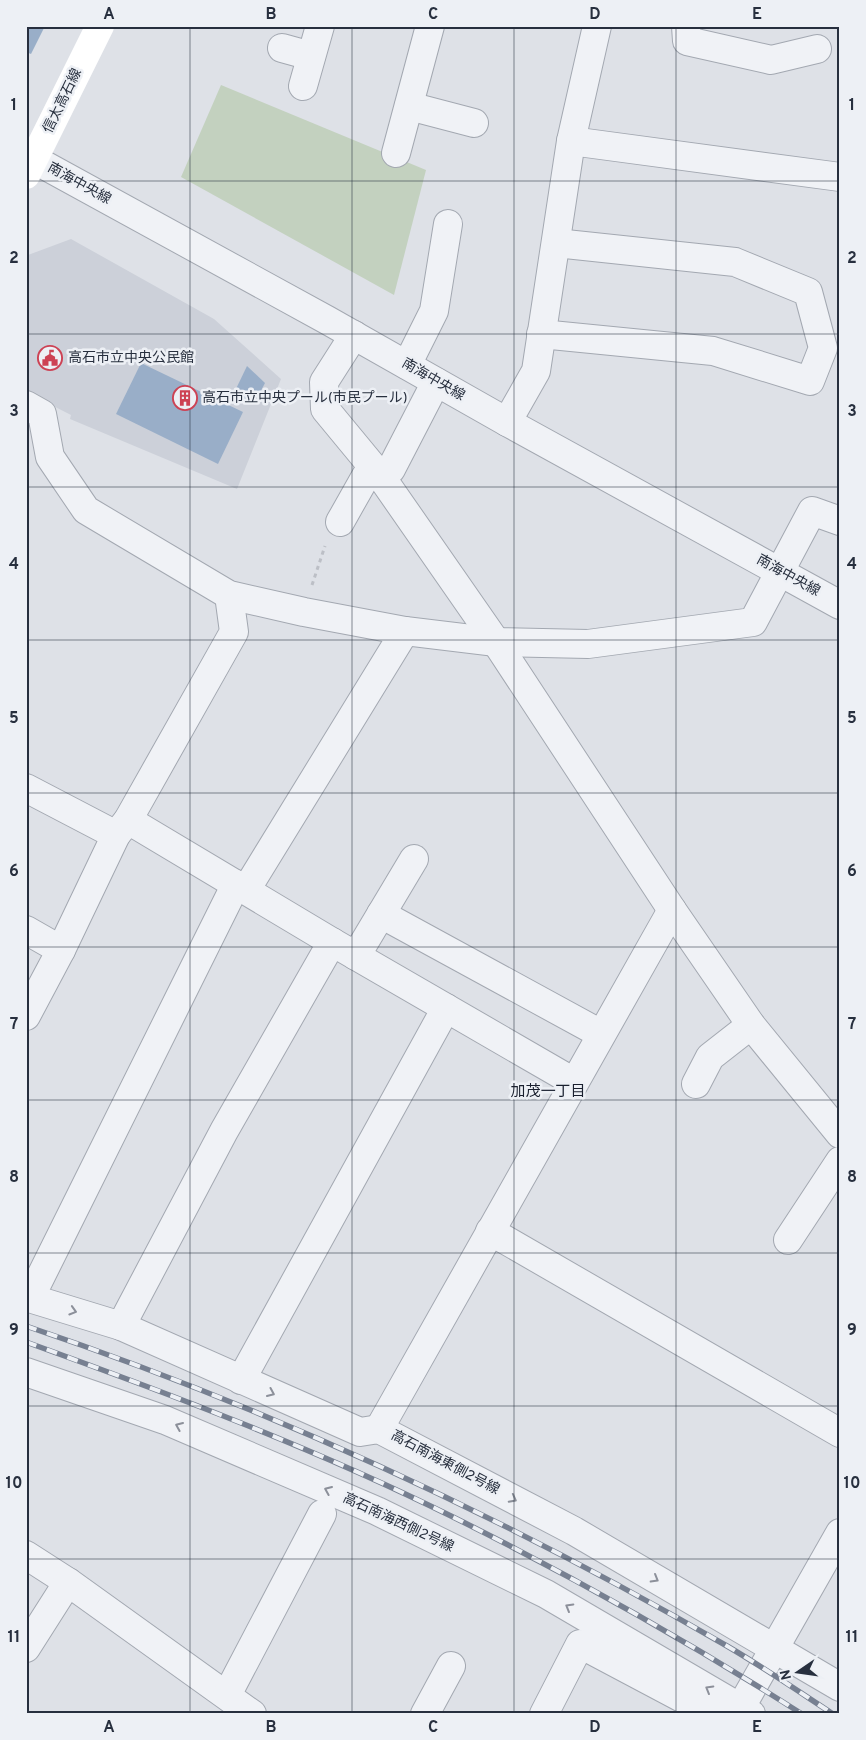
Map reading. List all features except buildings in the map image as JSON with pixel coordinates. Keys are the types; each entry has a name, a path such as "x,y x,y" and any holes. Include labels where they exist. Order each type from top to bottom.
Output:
{"main road":[{"name":"信太高石線","path":"29,163 100,26"}],"street":[{"path":"303,86 320,26"},
{"path":"396,153 430,26"},
{"path":"508,422 536,371 571,141 597,26"},
{"path":"686,26 687,41 771,60 817,49"},
{"path":"282,48 311,56"},
{"path":"409,106 474,123"},
{"path":"571,141 840,177"},
{"name":"南海中央線","path":"29,163 354,335 840,605"},
{"path":"407,365 434,311 448,224"},
{"path":"542,334 712,351 810,381 823,348 808,292 735,262 556,243"},
{"path":"354,335 324,382 324,409 378,472 496,642 672,910 751,1025 840,1134"},
{"path":"340,522 366,476 391,469 436,382"},
{"path":"26,405 42,414 50,457 86,510 228,595 304,612 405,631 496,642 588,644 753,622 812,511 840,521"},
{"path":"26,1016 122,827 234,632 228,595"},
{"path":"28,1298 241,887 405,631"},
{"path":"26,788 122,827 241,887 574,1082"},
{"path":"356,956 414,858"},
{"path":"379,1429 672,910"},
{"path":"381,914 601,1034"},
{"path":"26,930 61,950"},
{"path":"121,1326 224,1131 332,942"},
{"path":"241,1380 446,1008"},
{"path":"696,1084 710,1057 751,1025"},
{"path":"788,1240 840,1160"},
{"path":"490,1231 840,1433"},
{"name":"高石南海東側2号線","path":"28,1298 121,1326 360,1432 379,1429 574,1531 840,1687"},
{"name":"高石南海西側2号線","path":"26,1372 165,1420 377,1511 546,1594 743,1712"},
{"path":"227,1696 322,1514"},
{"path":"743,1712 774,1649 840,1533"},
{"path":"26,1555 68,1582 252,1714"},
{"path":"26,1648 68,1582"},
{"path":"544,1714 580,1644 712,1714"},
{"path":"425,1714 451,1666"}],"path":[{"path":"304,612 332,524 340,522"}],"shaded area":[{"path":"71,239 214,319 281,379 237,489 70,419 71,415 26,392 26,257"}],"green space":[{"path":"221,85 426,170 394,295 181,177"}],"water":[{"path":"26,26 45,26 31,54 26,52"},
{"path":"141,363 243,412 218,464 116,414"},
{"path":"247,366 265,383 254,404 234,393"}],"railway":[{"path":"26,1326 207,1392 384,1468 472,1510 558,1553 727,1646 833,1714"},
{"path":"26,1342 241,1423 399,1491 585,1586 673,1636 802,1714"}],"place":[{"name":"高石市立中央公民館","path":"50,358"},
{"name":"高石市立中央プール(市民プール)","path":"185,398"}],"district":[{"name":"加茂一丁目","path":"548,1092"}]}
